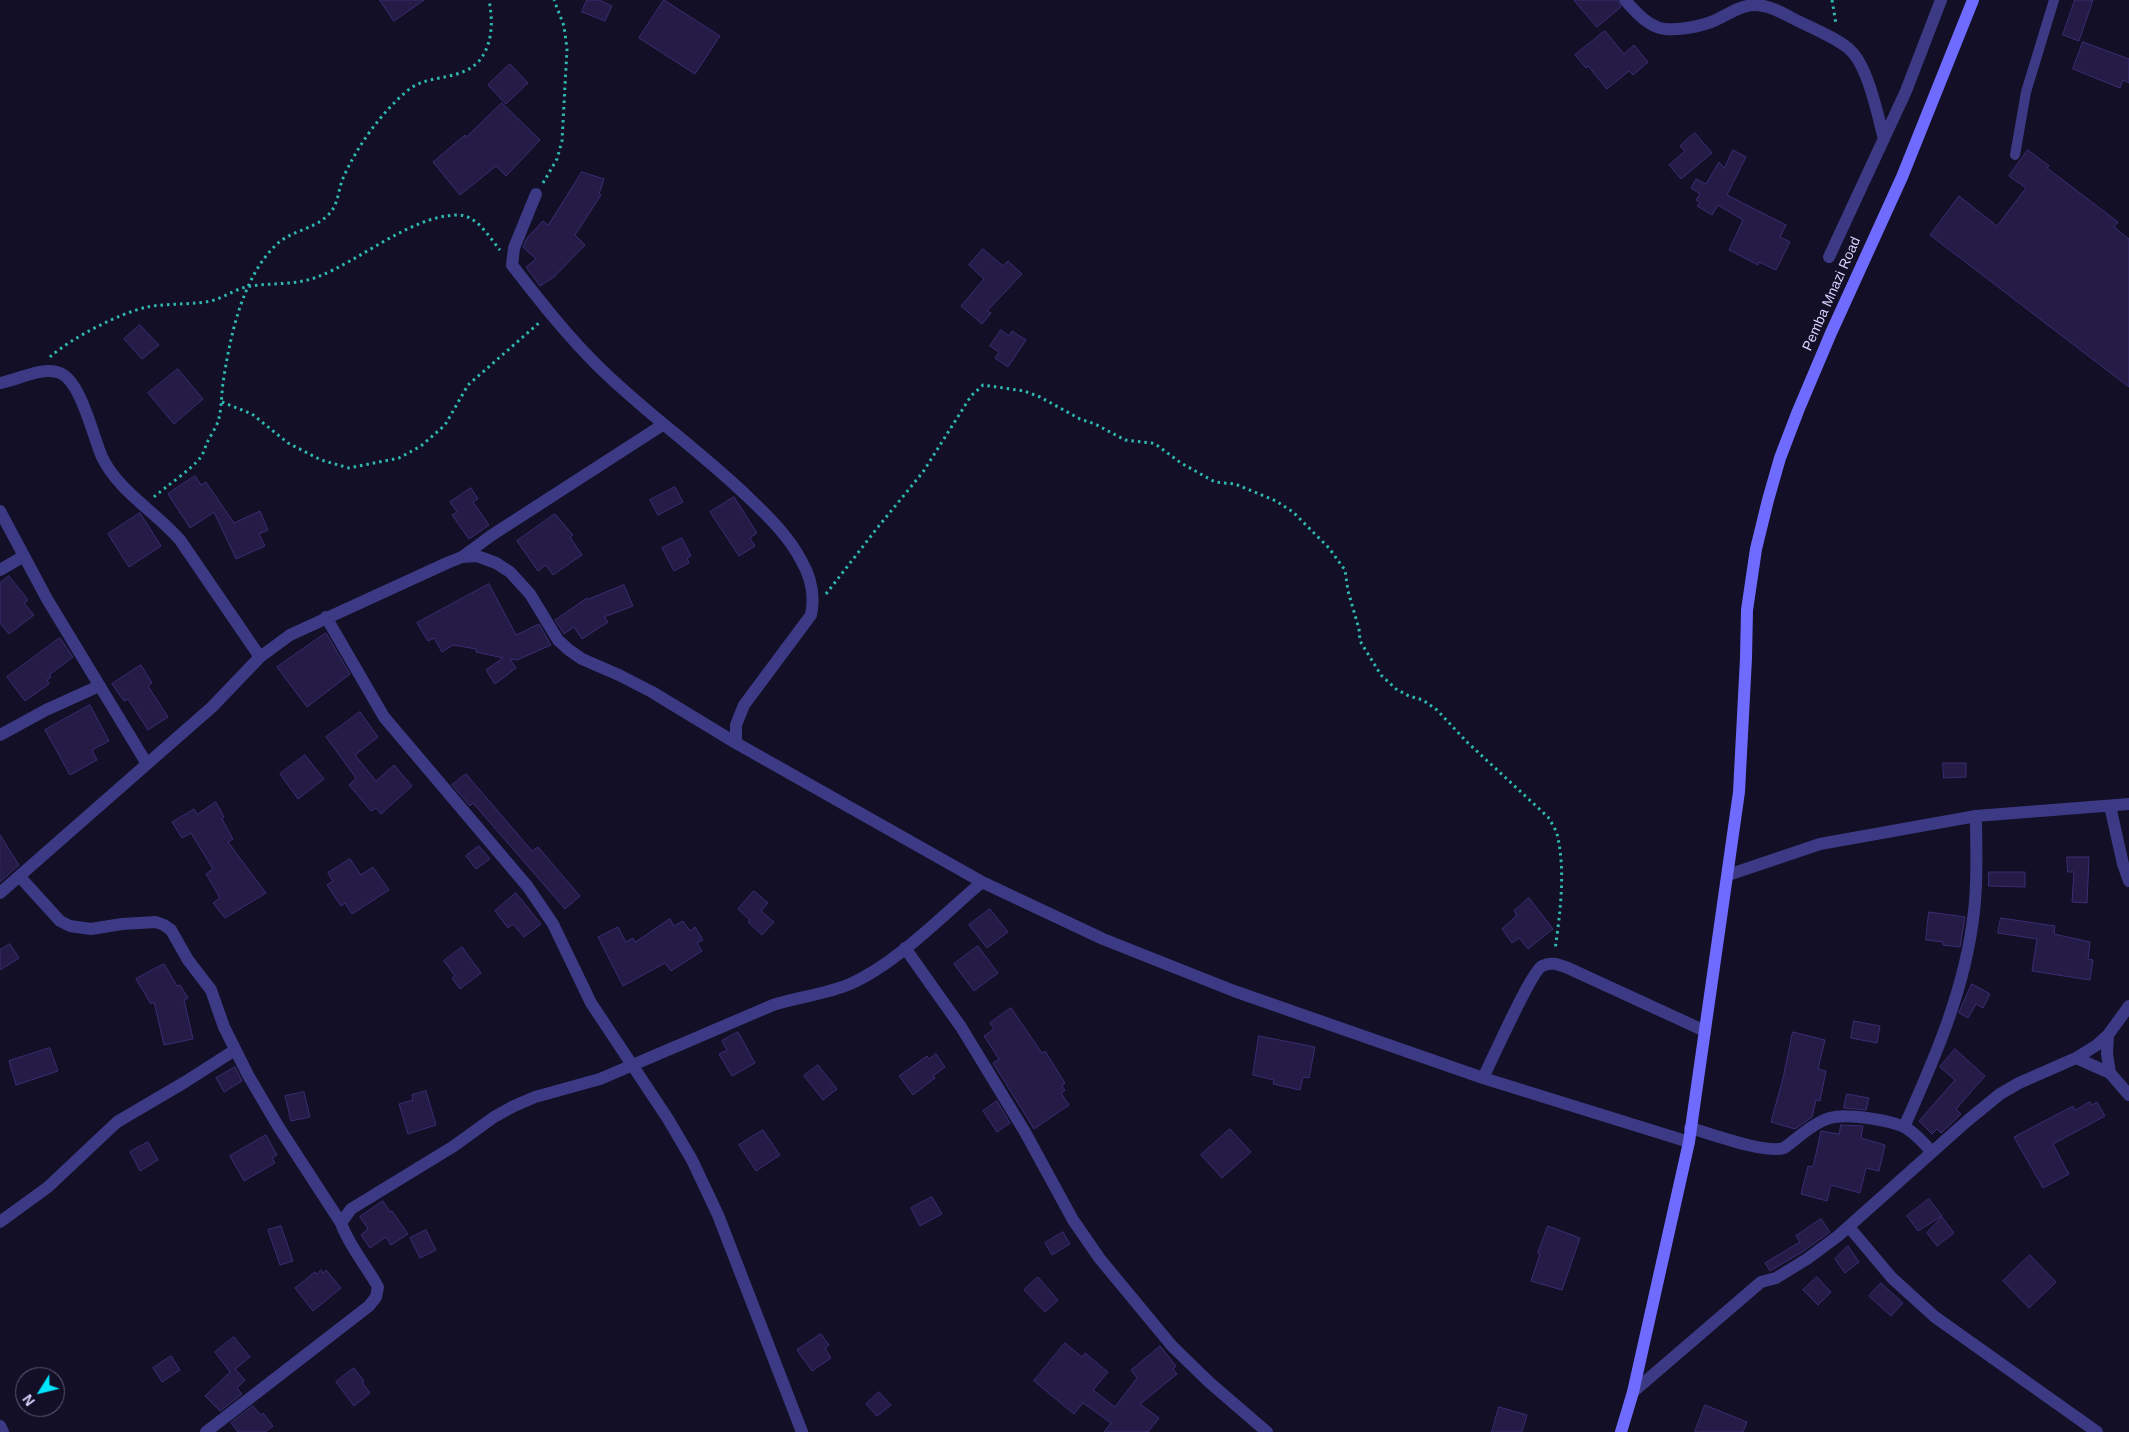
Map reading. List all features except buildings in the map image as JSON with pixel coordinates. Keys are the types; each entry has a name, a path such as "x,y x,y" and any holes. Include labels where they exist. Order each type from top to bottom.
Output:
{"main road":[{"name":"Pemba Mnazi Road","path":"1621,1432 1633,1392 1689,1142 1739,792 1747,610 1756,550 1780,458 1830,333 1902,177 1973,0"}],"street":[{"path":"1625,0 1646,20 1658,28 1676,29 1707,24 1738,9 1756,5 1774,10 1819,32 1850,49 1857,57 1871,93 1884,140"},
{"path":"1829,257 1906,91 1941,0"},
{"path":"536,194 514,248 512,265 550,313 601,370 725,474 764,512 786,537 802,561 811,585 814,600 811,615 744,705 736,725 736,743"},
{"path":"0,383 48,372 58,372 64,375 74,387 84,407 103,458 115,478 143,506 166,524 180,540 260,657"},
{"path":"0,893 212,707 260,657 290,635 326,617 462,557 532,508 664,424"},
{"path":"0,511 47,599 147,764"},
{"path":"0,570 24,556"},
{"path":"462,557 477,556 496,562 510,572 530,594 558,640 582,659 652,692 736,743 982,882 1102,939 1234,991 1483,1078 1689,1142"},
{"path":"326,617 384,717 528,887 553,924 591,1003 692,1160 718,1216 802,1432"},
{"path":"0,735 46,710 99,686"},
{"path":"1728,875 1820,844 1976,816 2129,804"},
{"path":"2110,806 2122,864 2129,881"},
{"path":"1904,1127 1945,1029 1957,993 1966,955 1974,910 1976,816"},
{"path":"20,877 60,921 70,926 91,929 140,922 156,922 171,930 188,960 211,990 215,1005 235,1050 278,1126 341,1222 345,1236 368,1268 378,1287 376,1298 369,1306 206,1432"},
{"path":"341,1222 351,1210 454,1146 494,1117 535,1096 577,1086 632,1066 773,1005 801,996 832,991 877,970 982,882"},
{"path":"905,948 961,1026 1025,1132 1074,1220 1100,1259 1172,1346 1209,1382 1267,1432"},
{"path":"1483,1078 1527,989 1540,967 1554,963 1705,1030"},
{"path":"1633,1392 1761,1282 1776,1278 1808,1259 1849,1227 2000,1094 2019,1083 2076,1058 2108,1035 2129,1006"},
{"path":"2108,1035 2107,1054 2110,1073"},
{"path":"0,1222 48,1188 117,1122 235,1050"},
{"path":"2076,1058 2110,1073 2129,1095"},
{"path":"1690,1128 1762,1148 1778,1150 1831,1118 1876,1120 1904,1127 1915,1134 1932,1152"},
{"path":"1849,1227 1892,1278 1935,1317 2097,1432"},
{"path":"0,1426 3,1432"}],"lane":[{"path":"2015,154 2026,92 2054,0"}],"path":[{"path":"143,506 200,459 217,423 222,402 223,383 246,287 261,264 276,244 291,233 307,229 330,214 336,202 342,180 355,153 407,91 422,82 469,70 478,61 487,49 492,31 489,0"},
{"path":"536,194 557,159 562,141 567,49 564,26 554,0"},
{"path":"49,357 81,336 115,319 146,307 214,300 246,287 297,283 318,277 420,225 444,216 461,215 472,217 512,265"},
{"path":"222,402 252,414 288,443 321,460 348,468 399,458 421,446 445,425 468,386 550,313"},
{"path":"811,615 878,527 923,472 971,396 983,385 1024,391 1040,397 1125,440 1152,443 1181,463 1215,482 1235,484 1276,501 1293,512 1338,558 1345,570 1348,591 1359,629 1360,641 1381,675 1396,689 1409,696 1423,700 1437,710 1467,742 1548,817 1556,833 1560,867 1561,899 1554,963"}]}
